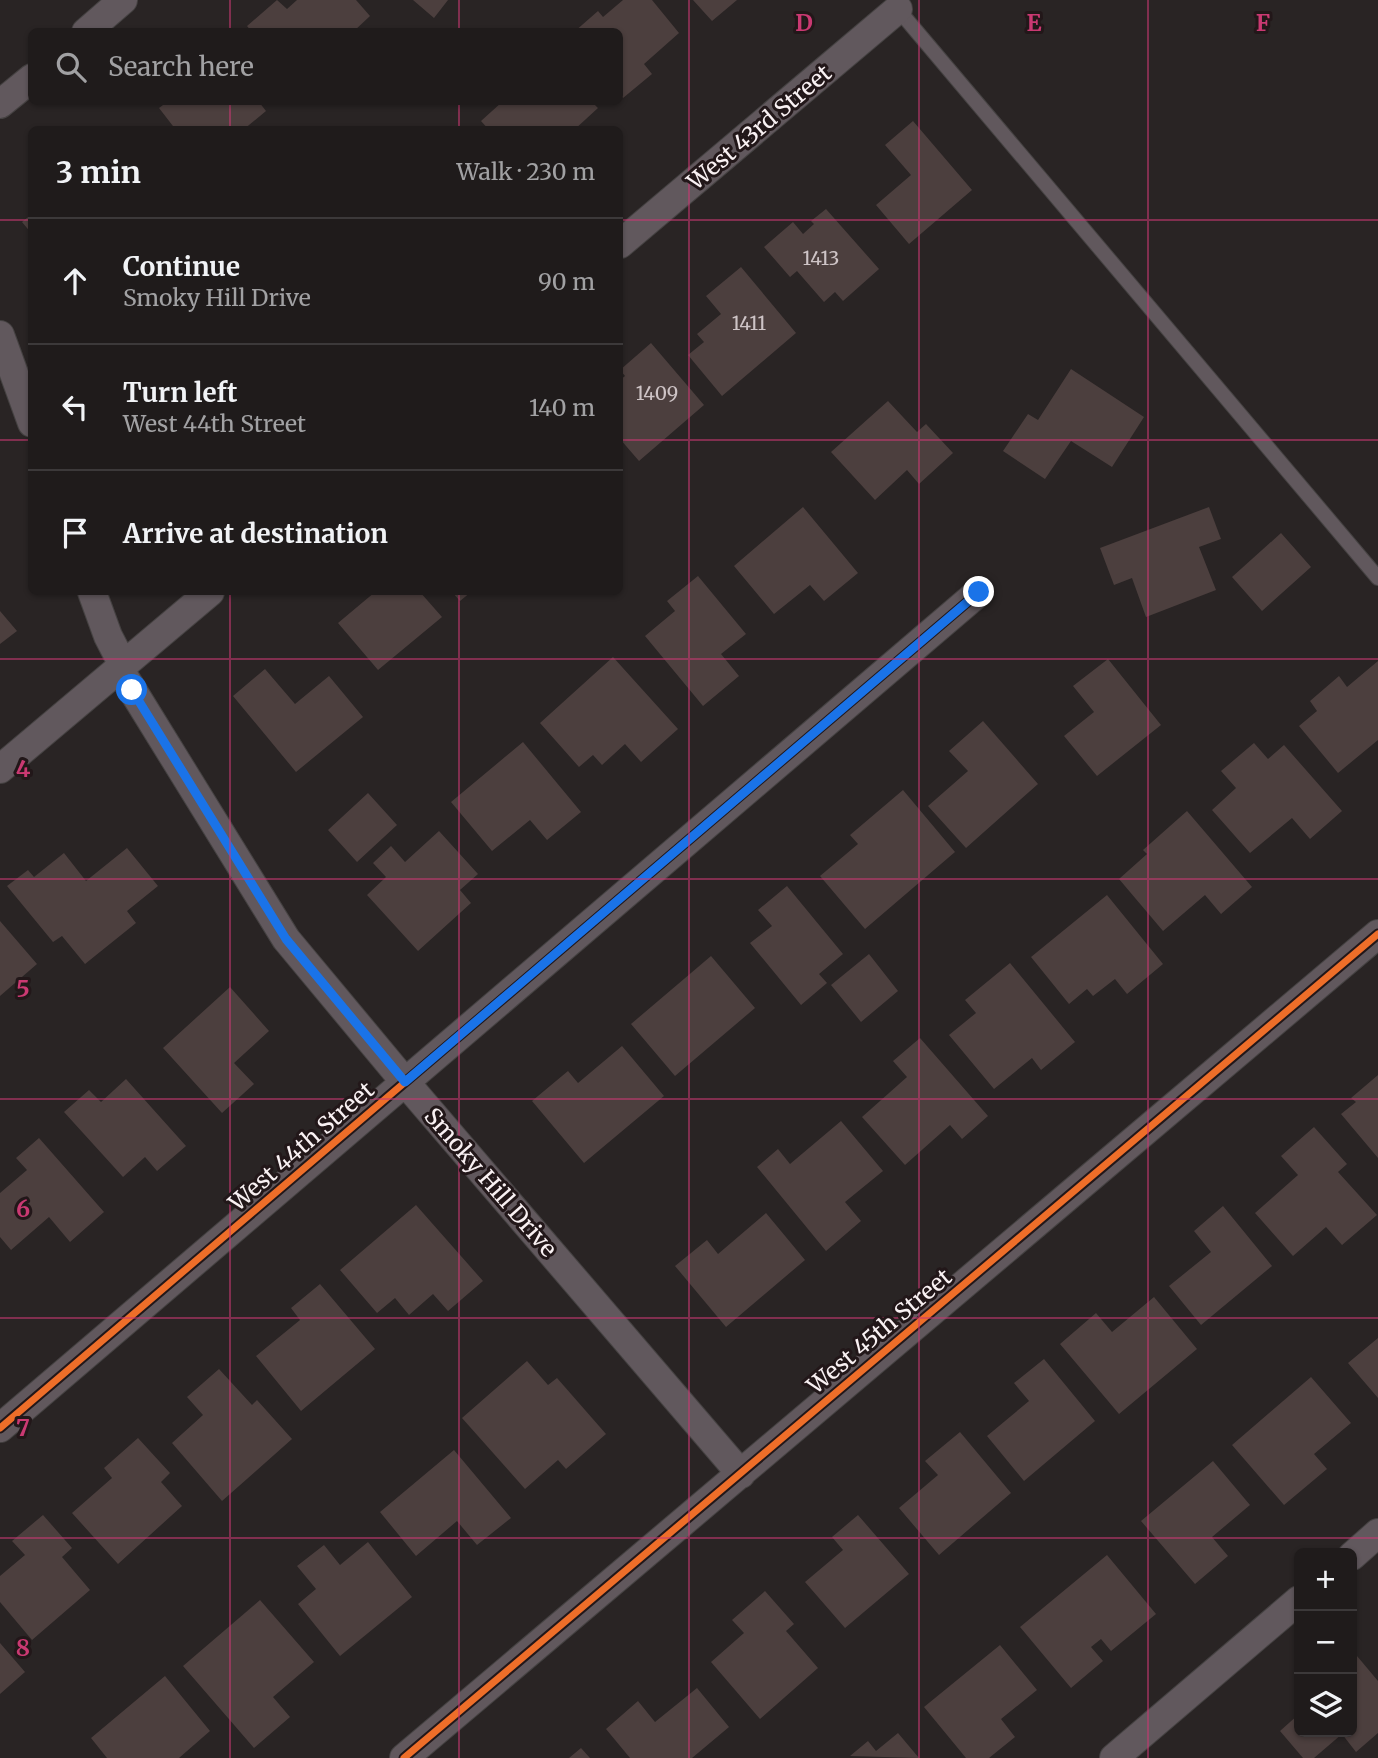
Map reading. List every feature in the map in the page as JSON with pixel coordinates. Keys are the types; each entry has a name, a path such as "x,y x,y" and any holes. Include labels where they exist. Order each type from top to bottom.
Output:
{"street":[{"path":"91,28 123,0"},
{"name":"West 43rd Street","path":"623,241 894,4"},
{"path":"0,104 28,81"},
{"path":"0,335 28,412"},
{"name":"West 44th Street","path":"0,1428 979,592"},
{"name":"Smoky Hill Drive","path":"93,595 107,636 122,665 120,670 286,939 741,1474"},
{"path":"0,769 206,595"},
{"name":"West 45th Street","path":"404,1758 1378,934"},
{"path":"1357,1552 1377,1537"},
{"path":"1114,1758 1294,1604"}],"lane":[{"path":"894,4 1378,578"}],"building":[{"path":"277,0 287,9 297,0 356,0 370,16 357,28 247,26"},
{"path":"413,0 448,0 434,18"},
{"path":"623,0 652,0 679,33 644,64 652,74 623,98 623,28 579,28 598,11 603,17"},
{"path":"693,0 737,0 712,21"},
{"path":"163,105 261,105 266,111 248,126 173,126 159,108"},
{"path":"499,105 595,105 598,108 578,126 485,126 481,121"},
{"path":"913,121 972,190 909,244 876,205 911,175 885,145"},
{"path":"826,209 879,269 843,301 835,292 824,302 797,271 790,277 764,247 793,222 803,234 814,224 811,221"},
{"path":"28,217 28,229 22,222"},
{"path":"741,267 796,333 722,396 688,355 704,342 697,334 721,314 706,296"},
{"path":"651,343 704,405 639,461 623,442 623,367"},
{"path":"1071,369 1144,417 1112,467 1071,441 1045,479 1003,451 1028,414 1038,420"},
{"path":"888,401 917,432 926,424 953,453 919,484 907,470 875,500 831,452"},
{"path":"803,507 858,573 824,601 810,585 774,614 734,566"},
{"path":"1209,507 1221,539 1199,547 1216,590 1146,617 1132,578 1114,585 1100,548"},
{"path":"1281,533 1311,567 1262,611 1232,577"},
{"path":"698,576 746,634 721,654 739,676 703,706 645,636 675,611 667,601"},
{"path":"371,595 423,595 442,617 378,670 338,623"},
{"path":"455,595 467,595 460,601"},
{"path":"0,611 17,631 0,644"},
{"path":"613,657 678,729 641,762 625,744 602,765 593,755 579,767 540,723"},
{"path":"1108,659 1161,725 1097,776 1064,736 1094,712 1073,686"},
{"path":"1378,661 1378,740 1338,773 1299,726 1317,711 1310,701 1339,676 1347,687"},
{"path":"265,669 295,704 329,676 363,717 296,772 233,696"},
{"path":"983,721 1038,784 966,848 928,806 968,771 949,751"},
{"path":"523,742 581,812 547,840 530,820 492,851 451,802"},
{"path":"1254,743 1268,759 1284,745 1342,811 1310,839 1292,818 1250,853 1212,810 1236,788 1221,771"},
{"path":"903,790 955,852 865,929 820,876 858,844 850,835"},
{"path":"368,793 397,825 357,862 328,830"},
{"path":"1187,811 1252,887 1221,914 1205,895 1163,931 1119,879 1147,854 1143,850"},
{"path":"439,831 478,874 460,890 471,903 418,951 367,895 386,877 373,863 391,846 405,862"},
{"path":"127,848 158,886 127,911 136,923 85,964 62,936 53,942 7,886 28,870 34,877 64,853 86,881"},
{"path":"787,886 843,954 819,974 827,983 801,1005 750,943 772,926 758,910"},
{"path":"1107,895 1163,964 1127,994 1115,979 1093,996 1087,989 1069,1004 1031,957"},
{"path":"0,921 37,964 0,996"},
{"path":"869,954 898,991 861,1022 831,985"},
{"path":"711,956 755,1008 675,1076 631,1024"},
{"path":"1010,963 1075,1042 1041,1070 1032,1058 994,1089 949,1035 976,1013 965,1000"},
{"path":"230,987 269,1031 234,1063 254,1084 222,1113 163,1048"},
{"path":"920,1038 988,1116 962,1139 950,1125 905,1165 862,1117 907,1077 893,1061"},
{"path":"622,1046 664,1096 584,1163 532,1101 568,1071 578,1083"},
{"path":"1378,1075 1378,1158 1341,1114 1356,1102 1351,1098"},
{"path":"126,1079 186,1146 157,1171 145,1157 123,1177 64,1112 89,1090 101,1102"},
{"path":"841,1121 883,1171 845,1202 861,1221 826,1251 757,1167 778,1149 790,1164"},
{"path":"1314,1127 1347,1164 1338,1172 1377,1215 1342,1245 1326,1227 1293,1256 1255,1213 1298,1175 1281,1156"},
{"path":"39,1138 104,1212 70,1242 49,1217 11,1250 0,1237 0,1193 27,1170 16,1158"},
{"path":"416,1205 483,1281 448,1311 433,1294 409,1315 395,1298 377,1313 340,1270"},
{"path":"1223,1206 1272,1266 1201,1325 1169,1286 1211,1252 1194,1231"},
{"path":"766,1213 805,1260 726,1327 675,1266 707,1240 718,1254"},
{"path":"320,1284 375,1349 301,1411 256,1356 300,1320 291,1308"},
{"path":"1154,1297 1197,1349 1119,1414 1060,1344 1096,1313 1112,1332"},
{"path":"1378,1338 1378,1398 1348,1363"},
{"path":"1044,1359 1095,1421 1024,1481 987,1436 1029,1401 1014,1383"},
{"path":"527,1361 548,1385 557,1378 606,1434 566,1469 558,1460 525,1489 462,1418"},
{"path":"219,1369 252,1405 257,1400 292,1439 222,1501 172,1443 203,1415 187,1397"},
{"path":"1311,1377 1351,1423 1314,1454 1327,1469 1284,1505 1232,1445"},
{"path":"960,1432 1011,1493 939,1555 899,1508 938,1475 925,1461"},
{"path":"138,1438 170,1473 161,1482 182,1506 118,1564 72,1513 112,1478 104,1468"},
{"path":"454,1450 511,1518 477,1545 457,1521 416,1556 380,1512"},
{"path":"1213,1461 1250,1505 1212,1537 1228,1556 1195,1584 1141,1521"},
{"path":"43,1515 72,1548 62,1557 90,1590 32,1640 0,1602 0,1576 25,1555 12,1541"},
{"path":"858,1515 909,1574 845,1628 805,1582 843,1550 832,1537"},
{"path":"368,1542 412,1597 340,1656 298,1604 316,1589 297,1566 324,1545 340,1565"},
{"path":"1107,1555 1156,1614 1111,1651 1101,1639 1091,1647 1103,1661 1071,1688 1020,1627"},
{"path":"765,1591 794,1624 786,1631 818,1668 760,1719 711,1662 744,1633 732,1620"},
{"path":"260,1600 314,1662 273,1697 290,1717 254,1748 183,1666"},
{"path":"0,1643 25,1672 0,1694"},
{"path":"1000,1645 1037,1690 1001,1719 1015,1737 989,1758 966,1758 924,1707"},
{"path":"1357,1656 1378,1681 1378,1733 1356,1752 1344,1737 1357,1737"},
{"path":"165,1676 210,1731 179,1758 107,1758 91,1738"},
{"path":"697,1688 729,1727 692,1758 630,1758 606,1729 638,1701 655,1722"},
{"path":"1294,1718 1294,1737 1338,1737 1314,1758 1303,1758 1280,1731"},
{"path":"898,1733 919,1758 850,1756 868,1741 876,1751"},
{"path":"581,1748 590,1758 569,1758"}],"cycle path":[{"path":"0,1428 979,592"},
{"path":"404,1758 1378,934"}],"route":[{"path":"132,690 286,939 405,1082 979,592"}]}
